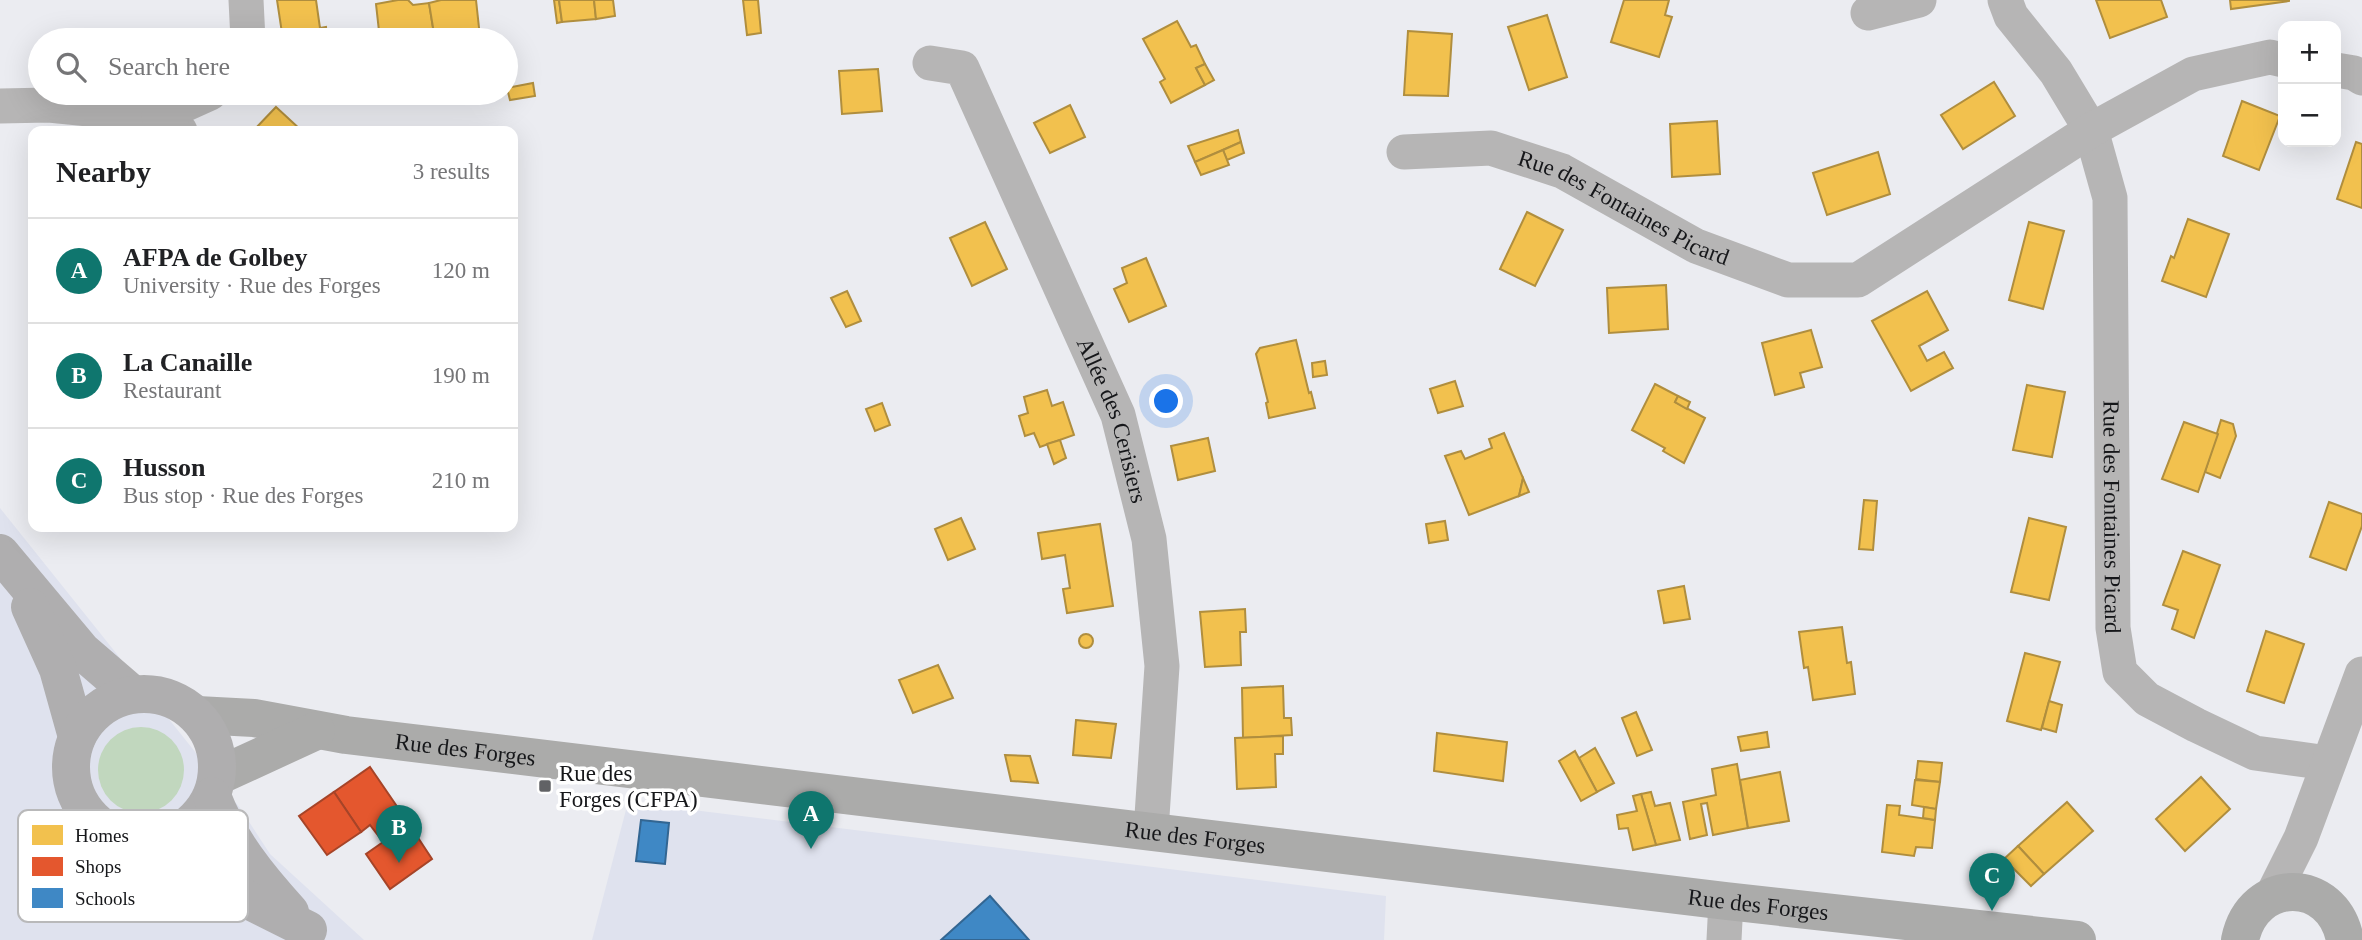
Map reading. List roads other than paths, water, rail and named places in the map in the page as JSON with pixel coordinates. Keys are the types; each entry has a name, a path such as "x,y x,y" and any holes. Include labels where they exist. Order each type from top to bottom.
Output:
{"main road":[{"path":"6,560 82,651 132,694"},
{"path":"6,560 58,669 77,737"},
{"path":"85,810 73,785 71,761 77,737 90,717 109,702 132,694 155,694 177,702 197,715 210,734 217,754 215,786 220,810"},
{"name":"Rue des Forges","path":"197,715 254,718 316,731 1726,901 2077,940"},
{"path":"204,810 215,786 316,731"},
{"path":"248,862 261,881 313,935"},
{"path":"2233,936 2259,904 2272,896 2300,892 2314,896 2326,904 2343,927 2345,940"},
{"path":"248,900 313,935"}],"street":[{"path":"246,0 247,28"},
{"path":"1868,13 1919,0"},
{"name":"Rue des Fontaines Picard","path":"2005,0 2011,16 2056,72 2091,131 2110,198 2113,628 2120,672 2147,699 2255,753 2328,763"},
{"name":"Rue des Fontaines Picard","path":"1404,152 1491,148 1562,171 1696,246 1788,280 1858,280 2091,131 2193,74 2270,57 2278,59"},
{"name":"Allée des Cerisiers","path":"930,63 962,68 1118,415 1149,539 1162,666 1151,831"},
{"path":"2341,70 2362,78"},
{"path":"0,106 49,106 170,124 195,105"},
{"path":"2272,896 2301,838 2362,674"},
{"path":"2301,838 2314,896"},
{"path":"1724,940 1726,901"}],"place":[{"name":"Rue des Forges (CFPA)","path":"545,786"},
{"name":"AFPA de Golbey","path":"811,849"},
{"name":"La Canaille","path":"399,863"},
{"name":"Husson","path":"1992,911"}]}
